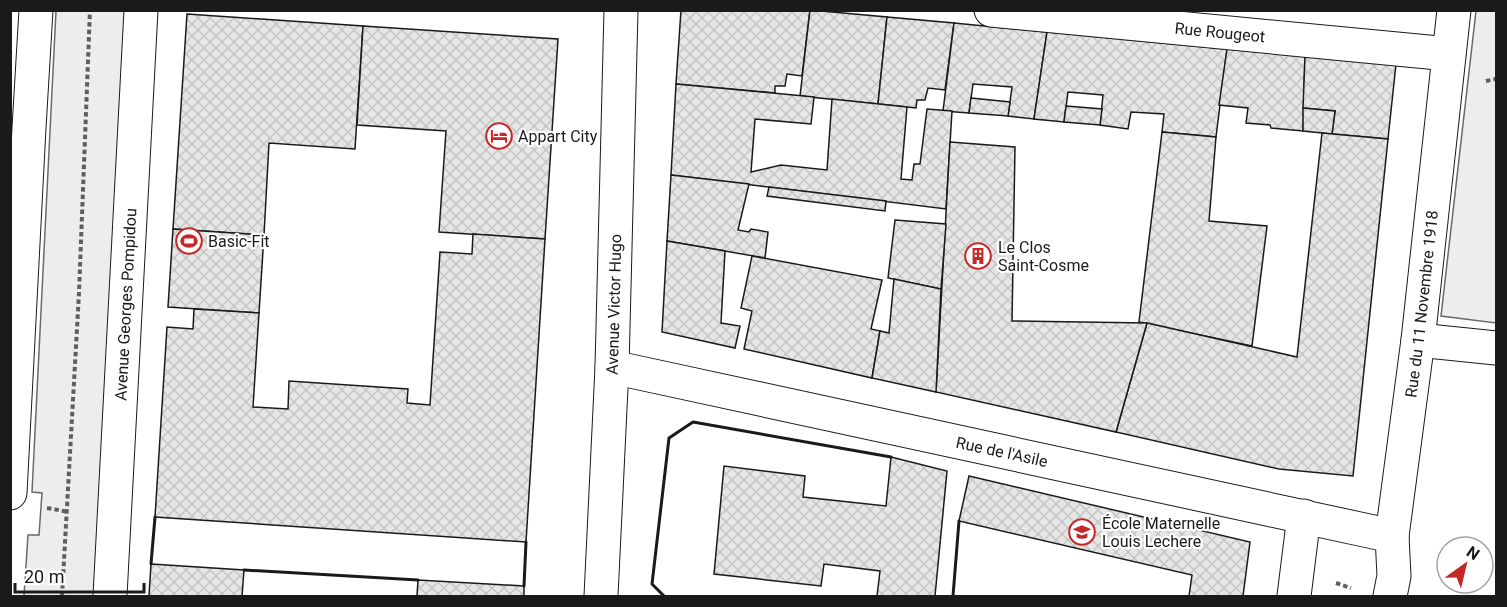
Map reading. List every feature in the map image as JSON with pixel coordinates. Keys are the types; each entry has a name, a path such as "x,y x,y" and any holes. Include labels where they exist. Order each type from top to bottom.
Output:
{"street":[{"path":"10,494 36,10"},
{"name":"Avenue Georges Pompidou","path":"110,597 141,10"},
{"name":"Avenue Victor Hugo","path":"602,597 612,367 621,10"},
{"name":"Rue Rougeot","path":"991,10 1449,54"},
{"name":"Rue du 11 Novembre 1918","path":"1390,597 1394,576 1392,536 1418,340 1454,10"},
{"path":"1418,340 1497,348"},
{"name":"Rue de l'Asile","path":"612,367 1392,536"},
{"path":"1293,597 1304,516"}],"path":[{"path":"62,597 79,282 90,10"},
{"path":"40,506 114,518"}],"shaded area":[{"path":"56,11 130,11 95,596 24,596 28,535 39,535 42,493 32,492"},
{"path":"1476,11 1496,11 1496,323 1441,316"}],"building":[{"path":"681,10 810,10 802,76 787,74 785,86 775,86 775,93 676,84"},
{"path":"810,10 887,17 878,104 800,96"},
{"path":"187,14 363,26 355,149 269,143 264,235 173,229"},
{"path":"887,17 954,23 945,90 928,88 925,100 917,100 916,108 878,104"},
{"path":"954,23 1047,32 1034,119 1008,116 1012,87 973,84 969,113 943,111"},
{"name":"Appart City","path":"363,26 558,39 545,239 439,232 446,131 357,125"},
{"path":"1047,32 1227,49 1216,137 1162,132 1164,114 1131,112 1128,129 1100,125 1103,95 1068,92 1064,122 1034,119"},
{"path":"1227,49 1305,56 1303,131 1246,123 1248,108 1219,105"},
{"path":"1305,56 1396,64 1388,139 1332,134 1335,111 1303,108"},
{"path":"676,84 814,97 811,124 755,119 751,172 781,165 827,170 832,99 907,107 901,179 912,180 914,164 920,164 927,109 952,111 946,209 671,175"},
{"path":"971,98 1010,102 1008,116 969,113"},
{"path":"1066,106 1102,109 1100,125 1064,122"},
{"path":"1303,108 1335,111 1332,134 1303,131"},
{"path":"1162,132 1216,137 1209,221 1267,226 1252,346 1139,322"},
{"path":"1322,133 1388,139 1353,476 1279,469 1116,432 1147,323 1297,357"},
{"name":"Le Clos Saint-Cosme","path":"950,142 1015,147 1012,321 1147,323 1116,432 936,392"},
{"path":"671,175 749,184 738,230 749,232 751,229 768,232 765,258 667,241"},
{"path":"769,187 886,201 885,211 767,196"},
{"path":"895,220 946,224 941,289 888,278"},
{"path":"173,229 264,235 259,313 168,307"},
{"path":"473,234 545,239 526,542 155,517 167,327 193,329 194,309 259,313 253,407 288,409 289,381 408,389 407,403 430,405 440,252 472,254"},
{"path":"667,241 725,251 721,323 740,326 735,348 662,332"},
{"path":"752,256 882,280 871,329 880,331 872,378 744,349 752,311 741,308"},
{"path":"894,279 941,289 936,392 872,378 880,331 889,333"},
{"path":"891,457 947,471 935,596 877,596 880,571 824,564 821,586 714,574 724,466 805,476 803,497 886,506"},
{"path":"969,476 1250,542 1243,596 1189,596 1192,575 959,521"},
{"path":"151,564 244,570 242,596 149,596"},
{"path":"418,580 524,586 524,596 417,596"}],"wall":[{"path":"664,596 652,584 669,438 693,422 891,457"},
{"path":"151,564 155,517"},
{"path":"953,596 959,521"},
{"path":"524,586 526,542"},
{"path":"244,570 418,580"}],"place":[{"name":"Appart City","path":"499,136"},
{"name":"Basic-Fit","path":"189,241"},
{"name":"Le Clos Saint-Cosme","path":"978,256"},
{"name":"École Maternelle Louis Lechere","path":"1082,532"}]}
